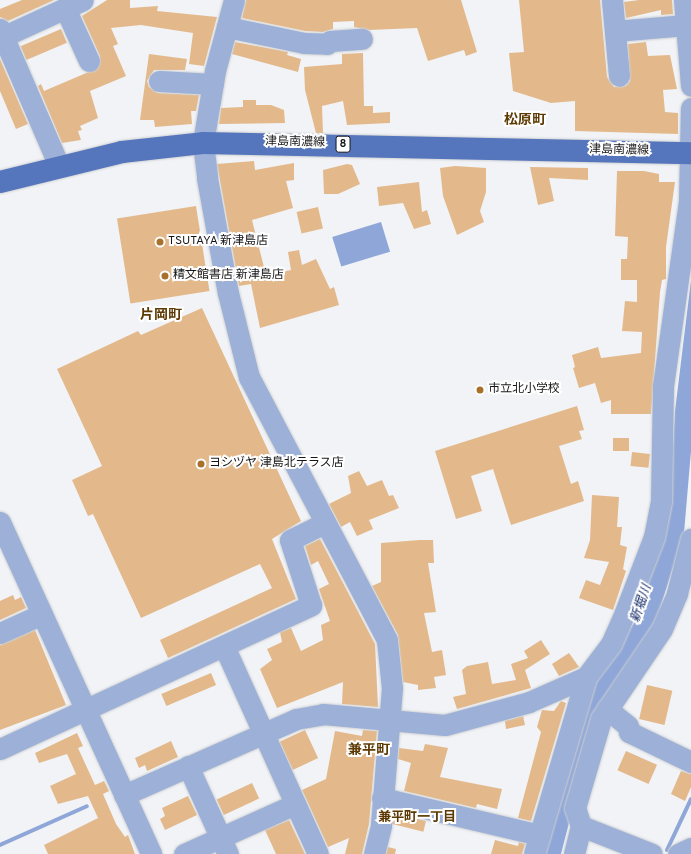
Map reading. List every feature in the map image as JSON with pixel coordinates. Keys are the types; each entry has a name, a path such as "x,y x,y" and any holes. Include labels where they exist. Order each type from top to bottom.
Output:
{"main road":[{"name":"津島南濃線","path":"0,182 58,166 122,152 203,143 690,153"}],"street":[{"path":"612,0 619,76"},
{"path":"684,0 691,86"},
{"path":"229,1 226,27 213,84 203,143 228,293 249,377 324,523 387,640 392,688 382,798 374,854"},
{"path":"58,166 1,34 74,4 89,61"},
{"path":"615,31 686,25"},
{"path":"226,27 304,43 327,44 330,41 362,39"},
{"path":"159,81 213,84"},
{"path":"382,798 537,845 586,677 610,644 625,612 654,537 661,502 663,386 688,209 691,108"},
{"path":"0,522 151,854"},
{"path":"0,749 311,605 290,540 324,523"},
{"path":"574,854 581,826 575,808 601,719 662,629 677,593 691,539"},
{"path":"0,633 42,614"},
{"path":"224,646 264,731 318,854"},
{"path":"124,795 264,731 323,714 455,724 529,702 586,677"},
{"path":"607,709 628,726 629,732 691,762"},
{"path":"188,766 224,846"},
{"path":"184,854 224,846 295,804"},
{"path":"581,826 652,854"},
{"path":"678,854 691,848"}],"water":[{"path":"381,222 390,252 341,267 332,237"},
{"name":"新堀川","path":"691,280 691,451 684,533 656,621 596,718 561,854 541,854 590,691 635,621 669,518 675,411"}],"building":[{"path":"22,0 54,0 8,21 0,17 0,9"},
{"path":"107,0 130,0 130,8 158,6 157,11 217,17 204,66 189,64 193,33 141,25 111,28 118,44 113,46 126,76 90,91 98,118 80,126 82,130 78,131 81,140 62,143 38,86 41,84 44,91 98,68 100,56 82,16"},
{"path":"246,0 461,0 477,52 466,56 464,50 428,61 417,28 369,30 354,27 354,21 333,22 333,29 323,32 305,31 242,18"},
{"path":"519,0 600,0 607,77 614,87 626,86 630,81 628,44 646,42 648,56 670,55 677,89 663,90 665,112 678,113 678,134 575,131 575,101 551,103 513,91 509,53 524,52"},
{"path":"639,0 672,0 673,14 661,15 661,10 626,18 624,2"},
{"path":"61,29 67,43 26,60 20,46"},
{"path":"235,42 288,52 287,55 301,59 298,72 232,54"},
{"path":"363,53 364,106 373,106 373,113 390,112 390,123 347,125 343,101 322,106 323,133 316,133 305,90 304,67 342,64 342,54"},
{"path":"149,54 187,59 185,70 154,70 147,81 149,87 158,93 199,95 196,111 191,111 192,124 155,127 154,120 140,120"},
{"path":"0,59 28,124 16,129 0,91"},
{"path":"243,100 256,100 256,105 271,105 284,110 285,123 219,124 221,108 243,107"},
{"path":"254,161 255,170 294,163 294,180 286,181 293,208 252,220 266,275 291,270 288,252 299,250 302,265 316,259 330,289 334,287 339,305 260,328 251,284 239,286 217,164"},
{"path":"347,164 352,165 360,184 338,194 324,194 323,170"},
{"path":"455,166 486,168 486,192 480,211 484,222 457,235 443,196 440,168"},
{"path":"530,167 588,168 588,180 549,178 554,201 538,205"},
{"path":"617,171 644,171 659,174 659,182 675,182 666,247 666,279 662,280 660,292 651,414 611,414 611,400 601,403 595,383 579,388 573,368 575,367 572,355 598,347 601,358 641,353 642,332 622,331 625,301 637,302 637,280 621,280 621,259 627,259 628,237 615,236"},
{"path":"419,182 422,212 427,210 431,224 414,229 403,203 379,206 377,187"},
{"path":"196,206 209,291 130,303 117,219"},
{"path":"318,207 323,228 302,233 297,212"},
{"path":"202,308 301,521 272,539 296,599 168,658 160,640 272,588 260,564 141,618 93,514 88,516 72,480 102,466 57,369 138,331 141,335"},
{"path":"577,406 584,430 579,431 582,439 559,446 571,484 578,481 584,501 511,525 493,469 471,476 482,511 456,519 435,451"},
{"path":"613,438 629,438 629,451 613,451"},
{"path":"632,452 650,454 648,468 631,466"},
{"path":"359,471 367,486 382,480 389,496 393,495 399,508 369,520 373,529 357,536 350,522 341,527 329,504 351,493 348,476"},
{"path":"592,495 619,497 617,527 622,527 620,545 627,547 623,569 626,571 613,610 579,598 586,580 600,585 609,562 584,558 590,540"},
{"path":"320,539 375,644 378,707 342,704 343,682 277,708 260,669 272,660 267,649 282,642 280,632 291,628 301,651 323,640 321,625 330,621 319,589 329,584 318,561 311,565 305,546"},
{"path":"433,540 434,563 428,563 436,612 424,613 432,652 442,650 446,675 434,677 436,688 418,690 418,685 403,682 398,635 372,586 381,582 381,543"},
{"path":"13,595 15,600 21,597 26,608 0,620 0,601"},
{"path":"35,630 66,705 0,730 0,645"},
{"path":"541,640 550,654 525,670 531,688 457,709 453,697 466,694 462,670 467,666 488,662 492,684 516,680 511,664 528,658 524,651"},
{"path":"569,653 579,667 559,676 552,664"},
{"path":"211,673 216,685 166,706 161,694"},
{"path":"647,685 672,691 664,725 639,719"},
{"path":"561,701 566,703 531,821 518,818 541,732 537,727 542,710 554,711"},
{"path":"523,716 525,725 506,729 505,721"},
{"path":"305,730 318,758 293,770 280,742"},
{"path":"363,730 377,731 369,824 362,854 345,854 349,838 328,847 302,790 326,779 335,731 362,736"},
{"path":"77,733 83,746 78,748 95,785 104,781 109,791 103,794 116,824 125,837 128,835 135,854 48,854 44,845 98,818 88,796 58,804 50,786 76,774 67,754 39,763 35,753"},
{"path":"171,741 178,757 147,771 145,765 139,768 135,758"},
{"path":"425,744 448,748 440,777 502,789 497,809 477,804 476,808 404,791 411,763 398,759 399,748 423,751"},
{"path":"626,751 657,765 649,784 617,770"},
{"path":"681,771 691,774 691,787 685,801 671,794"},
{"path":"252,783 259,798 224,815 217,799"},
{"path":"188,796 197,815 165,830 160,819 165,816 162,808"},
{"path":"394,813 426,821 423,832 391,824"},
{"path":"289,820 305,854 276,854 265,830"},
{"path":"495,840 518,846 519,842 525,844 522,854 491,854"},
{"path":"388,847 396,849 395,854 386,854"}],"waterway":[{"path":"667,850 691,799"},
{"path":"0,845 87,806"}],"place":[{"name":"TSUTAYA 新津島店","path":"160,242"},
{"name":"精文館書店 新津島店","path":"165,276"},
{"name":"市立北小学校","path":"480,390"},
{"name":"ヨシヅヤ 津島北テラス店","path":"201,464"}],"district":[{"name":"松原町","path":"525,121"},
{"name":"片岡町","path":"161,316"},
{"name":"兼平町","path":"369,751"},
{"name":"兼平町一丁目","path":"417,818"}]}
